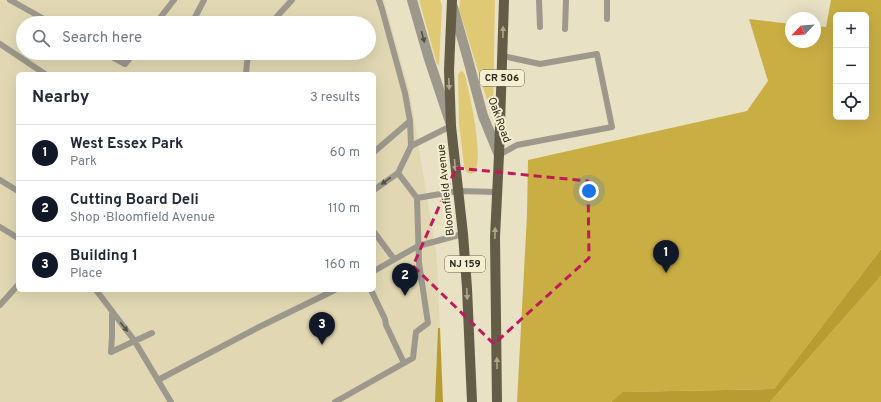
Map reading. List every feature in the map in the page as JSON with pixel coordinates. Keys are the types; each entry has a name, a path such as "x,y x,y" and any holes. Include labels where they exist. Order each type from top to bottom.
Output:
{"main road":[{"name":"CR 506","path":"499,155 504,0"},
{"name":"Bloomfield Avenue","path":"451,1 449,70 451,126 468,295 472,402"},
{"name":"NJ 159","path":"497,402 495,237 499,155"}],"street":[{"name":"NJ 159","path":"412,0 429,59 451,126"},
{"name":"Oak Road","path":"451,1 483,116 499,155"}],"lane":[{"path":"10,0 39,16"},
{"path":"161,16 174,0"},
{"path":"196,16 204,0"},
{"path":"277,16 292,0"},
{"path":"376,188 398,172 411,146 410,121 405,93 379,0"},
{"path":"539,0 540,26"},
{"path":"565,29 566,0"},
{"path":"606,19 607,0"},
{"path":"0,44 16,55"},
{"path":"499,155 517,146 612,127 597,54 540,64 503,56"},
{"path":"24,60 42,72"},
{"path":"118,60 125,64 128,60"},
{"path":"246,72 247,60"},
{"path":"376,150 410,121"},
{"path":"411,146 451,126"},
{"path":"335,402 413,358 416,332 428,323 419,262 417,198 398,172"},
{"path":"0,180 16,190"},
{"path":"417,198 458,191 497,192"},
{"path":"0,226 16,237"},
{"path":"376,269 418,246 462,234"},
{"path":"376,235 394,259"},
{"path":"0,305 16,287"},
{"path":"98,292 134,340 171,402"},
{"path":"158,380 259,327 331,292"},
{"path":"372,292 404,363"},
{"path":"112,311 111,352 134,340 152,333"}],"highlighted area":[{"path":"456,168 588,181 589,258 494,344 413,266"}],"shaded area":[{"path":"0,0 384,0 409,89 437,257 440,328 438,328 435,402 0,402"},
{"path":"419,0 440,0 442,6 439,65 437,64"},
{"path":"460,0 495,0 493,113 491,113 459,10"},
{"path":"831,0 881,0 881,249 774,389 624,392 611,402 517,402 527,215 528,160 747,111 768,81 749,19 785,23 785,48 821,48 821,27 826,27"},
{"path":"461,71 465,75 474,116 477,141 477,164 475,172 471,174 466,172 464,166 459,123 458,75"},
{"path":"881,249 881,276 770,402 611,402 623,392 774,389"},
{"path":"881,276 881,402 770,402"},
{"path":"438,328 440,328 443,402 435,402"}],"place":[{"name":"West Essex Park","path":"666,273"},
{"name":"Cutting Board Deli","path":"405,296"},
{"name":"Building 1","path":"322,345"}]}
